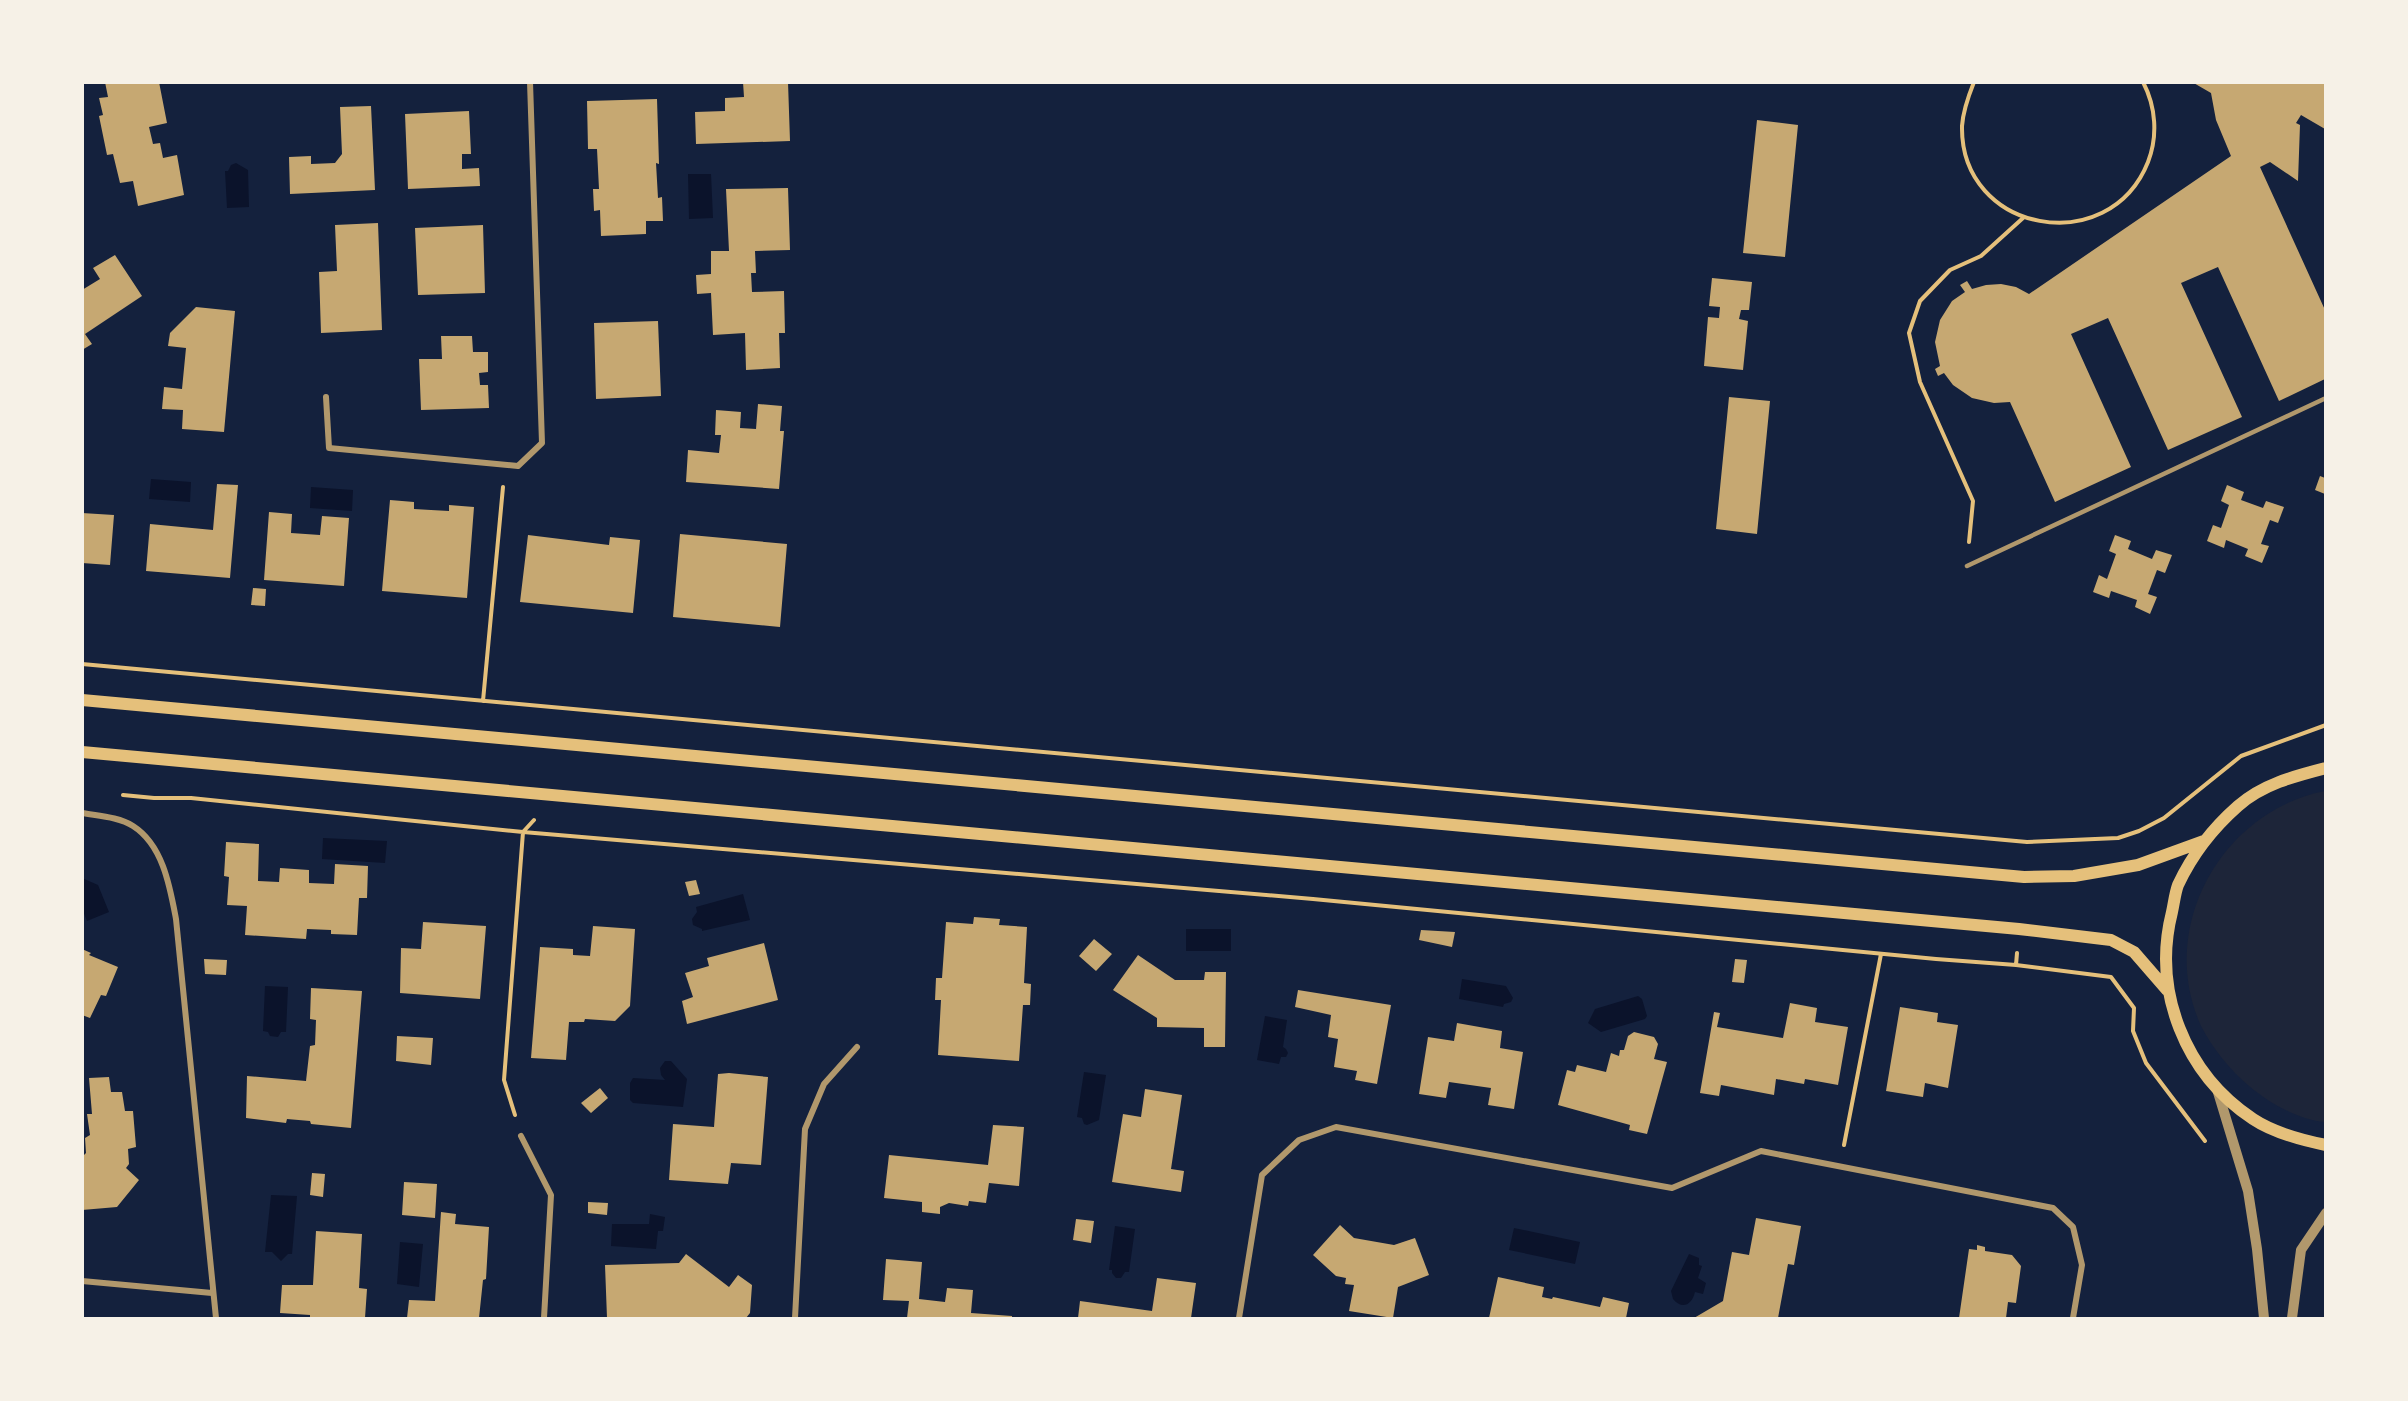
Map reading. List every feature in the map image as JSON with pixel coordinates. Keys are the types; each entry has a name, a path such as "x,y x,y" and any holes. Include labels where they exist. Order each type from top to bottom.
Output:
{"main road":[{"path":"82,700 2024,877 2074,876 2138,865 2204,840"},
{"path":"82,752 2019,929 2111,940 2134,952 2167,990"},
{"path":"2325,768 2282,780 2260,791 2239,805 2204,840 2178,886 2165,937 2167,990 2184,1043 2217,1089 2254,1119 2297,1139 2325,1145"}],"street":[{"path":"326,397 329,448 519,466 542,443 530,82"},
{"path":"82,813 114,819 133,826 148,841 161,861 170,886 176,919 216,1318"},
{"path":"795,1318 804,1129 824,1084 857,1047"},
{"path":"2217,1089 2248,1191 2258,1249 2264,1318"},
{"path":"1239,1318 1262,1175 1299,1140 1336,1127 1672,1188 1761,1151 2053,1208 2073,1227 2082,1265 2073,1318"},
{"path":"521,1136 551,1195 544,1318"},
{"path":"2292,1318 2301,1250 2325,1213"},
{"path":"82,1281 212,1293"}],"lane":[{"path":"1967,566 2325,398"}],"path":[{"path":"1974,82 1966,103 1962,126 1965,149 1972,171 1985,191 2002,206 2023,218 2045,224 2068,224 2091,218 2112,208 2129,193 2143,174 2152,152 2155,130 2153,107 2143,82"},
{"path":"1967,566 1973,501 1920,382 1909,333 1920,301 1950,270 1981,256 2023,218"},
{"path":"483,701 505,465"},
{"path":"82,664 2027,842 2118,838 2139,831 2164,818 2241,756 2325,725"},
{"path":"113,794 203,800 523,832 1372,905 2016,965 2111,977 2134,1008 2133,1031 2146,1063 2206,1142"},
{"path":"521,1136 504,1080 523,832 557,796"},
{"path":"2024,877 2027,842"},
{"path":"2016,965 2019,929"},
{"path":"1840,1166 1881,954"}],"shaded area":[{"path":"236,163 248,170 249,207 227,208 225,171"},
{"path":"688,174 711,174 713,218 689,219"},
{"path":"151,479 191,482 190,502 149,499"},
{"path":"311,487 353,490 352,511 310,508"},
{"path":"2326,791 2325,1122 2305,1118 2266,1099 2235,1073 2222,1058 2201,1026 2189,988 2187,950 2193,913 2208,879 2229,848 2256,822 2288,803"},
{"path":"323,838 387,841 385,863 322,859"},
{"path":"82,878 98,885 109,912 87,921 83,911"},
{"path":"743,894 750,920 702,931 693,925 692,919 697,912 696,907"},
{"path":"1186,929 1231,929 1231,951 1186,951"},
{"path":"1462,979 1506,986 1513,998 1503,1007 1459,999"},
{"path":"265,986 288,987 286,1032 281,1032 278,1037 270,1036 268,1032 263,1031"},
{"path":"1638,996 1642,999 1647,1016 1645,1019 1601,1032 1588,1023 1595,1009"},
{"path":"1265,1016 1287,1020 1283,1047 1288,1053 1286,1057 1281,1057 1279,1064 1257,1060"},
{"path":"665,1061 671,1061 687,1079 683,1107 633,1103 630,1100 630,1083 633,1078 665,1080 660,1068"},
{"path":"1084,1072 1106,1075 1099,1120 1087,1125 1084,1124 1082,1118 1077,1117"},
{"path":"271,1195 297,1196 292,1254 288,1254 281,1261 272,1252 265,1252"},
{"path":"650,1214 665,1217 663,1231 658,1231 656,1249 611,1246 612,1224 649,1224"},
{"path":"1115,1226 1135,1229 1129,1272 1125,1272 1121,1278 1116,1278 1112,1270 1109,1270"},
{"path":"1514,1228 1580,1242 1575,1264 1509,1250"},
{"path":"400,1242 423,1244 419,1287 397,1284"},
{"path":"1689,1254 1699,1258 1699,1265 1702,1266 1698,1278 1706,1283 1703,1294 1695,1292 1692,1300 1683,1305 1673,1299 1671,1291"}],"building":[{"path":"105,82 159,82 167,123 149,127 153,144 160,143 163,158 177,155 184,195 138,206 133,181 120,183 113,154 107,155 99,116 103,115 99,98 108,97"},
{"path":"743,82 788,82 790,141 696,144 695,112 725,111 725,98 744,97"},
{"path":"2192,82 2325,82 2325,129 2301,115 2296,123 2300,125 2298,181 2270,162 2260,167 2325,310 2325,379 2279,401 2218,267 2181,283 2242,417 2168,450 2108,318 2071,334 2131,467 2055,502 2010,402 1994,403 1972,398 1953,385 1944,373 1938,376 1935,369 1940,366 1935,342 1940,320 1952,301 1965,292 1960,285 1967,281 1972,289 2001,284 2016,287 2029,294 2231,156 2216,120 2211,93"},
{"path":"657,99 659,164 656,163 658,198 662,197 663,221 646,221 646,234 601,236 600,210 594,211 593,189 599,189 597,149 588,149 587,101"},
{"path":"371,106 375,190 290,194 289,157 311,156 311,164 335,163 342,154 340,107"},
{"path":"469,111 471,154 462,154 462,169 479,168 480,186 408,189 405,114"},
{"path":"1757,120 1798,125 1785,257 1743,253"},
{"path":"788,188 790,250 755,251 756,273 751,273 752,292 784,291 785,333 779,333 780,368 746,370 745,333 713,335 711,293 697,294 696,275 711,274 711,251 729,251 726,189"},
{"path":"378,223 382,330 321,333 319,272 337,271 335,225"},
{"path":"483,225 485,293 418,295 415,228"},
{"path":"115,255 142,296 85,334 92,344 82,350 82,290 100,279 93,268"},
{"path":"1712,278 1752,282 1749,310 1741,310 1739,319 1748,321 1743,370 1704,366 1708,317 1719,318 1720,307 1709,306"},
{"path":"196,307 235,311 224,432 182,429 183,410 162,409 164,387 182,389 186,348 168,346 170,333"},
{"path":"658,321 661,396 596,399 594,323"},
{"path":"441,336 472,336 473,352 488,352 488,372 479,373 480,385 488,385 489,408 421,410 419,359 442,359"},
{"path":"1729,397 1770,401 1757,534 1716,529"},
{"path":"758,404 782,406 780,431 784,431 779,489 686,482 688,450 719,453 721,435 715,435 716,410 741,412 740,428 756,429"},
{"path":"2320,476 2325,478 2325,494 2315,490"},
{"path":"217,484 238,485 230,578 146,571 150,524 213,530"},
{"path":"2227,485 2244,492 2241,500 2263,508 2266,501 2284,507 2278,523 2270,520 2261,544 2269,546 2262,563 2245,556 2248,549 2226,540 2224,548 2207,541 2213,525 2221,528 2229,505 2221,501"},
{"path":"390,500 414,502 414,509 449,511 449,505 474,507 467,598 382,591"},
{"path":"269,512 292,514 291,533 320,535 322,516 349,518 344,586 264,580"},
{"path":"82,513 114,515 110,565 82,563"},
{"path":"680,534 787,544 780,627 673,617"},
{"path":"528,535 609,545 610,537 640,540 633,613 520,602"},
{"path":"2115,535 2131,541 2128,549 2152,559 2156,550 2172,555 2165,573 2157,570 2148,594 2157,597 2150,614 2135,607 2137,600 2111,591 2109,598 2093,592 2099,575 2107,579 2116,554 2109,551"},
{"path":"253,588 266,589 265,606 251,605"},
{"path":"226,842 259,844 258,881 279,882 280,868 309,870 309,883 334,884 335,864 368,866 367,898 359,898 357,935 331,934 331,930 307,929 306,939 245,935 247,906 227,905 229,877 224,876"},
{"path":"696,880 700,894 689,896 685,882"},
{"path":"974,917 1000,919 999,925 1027,927 1024,983 1031,984 1030,1005 1023,1005 1019,1061 938,1055 941,1000 935,1000 936,978 942,978 946,922 973,924"},
{"path":"423,922 486,926 480,999 400,993 401,948 421,949"},
{"path":"593,926 635,929 630,1006 615,1021 585,1019 584,1022 569,1022 566,1060 531,1058 540,947 573,949 573,955 590,956"},
{"path":"1421,930 1455,932 1452,947 1419,940"},
{"path":"1094,939 1112,954 1096,971 1079,956"},
{"path":"764,943 778,1000 687,1024 682,1001 693,997 685,973 709,966 707,958"},
{"path":"82,949 91,953 89,955 118,967 106,996 101,995 90,1018 82,1015"},
{"path":"1138,955 1175,980 1204,980 1205,972 1226,972 1225,1047 1204,1047 1204,1028 1157,1027 1157,1018 1113,990"},
{"path":"204,959 227,960 226,975 205,974"},
{"path":"1735,959 1747,960 1744,983 1732,982"},
{"path":"311,988 362,991 351,1128 311,1124 310,1121 287,1119 286,1123 246,1118 247,1076 306,1081 310,1046 315,1045 316,1020 310,1019"},
{"path":"1298,990 1391,1005 1377,1084 1355,1080 1357,1071 1334,1067 1338,1039 1328,1037 1331,1015 1295,1007"},
{"path":"1790,1003 1817,1008 1815,1022 1848,1027 1838,1085 1805,1079 1804,1084 1776,1079 1774,1095 1721,1085 1719,1096 1700,1093 1714,1012 1720,1013 1717,1027 1783,1038"},
{"path":"1900,1007 1938,1013 1937,1022 1958,1025 1948,1088 1925,1083 1923,1097 1886,1091"},
{"path":"1457,1023 1502,1031 1500,1048 1523,1052 1514,1109 1488,1105 1491,1088 1449,1082 1446,1098 1419,1094 1428,1037 1454,1041"},
{"path":"1634,1032 1654,1037 1658,1044 1654,1059 1667,1062 1647,1134 1629,1130 1630,1125 1558,1105 1567,1070 1575,1072 1577,1065 1606,1072 1611,1053 1619,1056 1620,1050 1624,1050 1628,1036"},
{"path":"397,1036 433,1038 431,1065 396,1061"},
{"path":"718,1074 768,1077 761,1165 731,1163 728,1184 669,1180 673,1124 714,1127"},
{"path":"109,1077 111,1092 122,1092 125,1111 133,1111 136,1147 128,1149 129,1164 126,1168 139,1180 117,1207 82,1210 82,1157 86,1153 85,1138 90,1135 87,1114 92,1114 89,1078"},
{"path":"600,1088 608,1098 591,1113 581,1103"},
{"path":"1145,1089 1182,1095 1171,1169 1184,1171 1181,1192 1112,1182 1123,1114 1141,1117"},
{"path":"993,1125 1024,1127 1019,1186 989,1183 986,1203 969,1201 968,1206 949,1203 940,1207 940,1214 922,1212 922,1202 884,1198 889,1155 988,1165"},
{"path":"312,1173 325,1174 323,1197 310,1195"},
{"path":"404,1182 437,1184 435,1218 402,1215"},
{"path":"588,1202 608,1203 607,1215 588,1213"},
{"path":"441,1212 456,1214 455,1224 489,1227 486,1279 483,1280 479,1318 407,1318 409,1300 435,1301"},
{"path":"1756,1218 1801,1226 1794,1265 1788,1264 1778,1318 1694,1318 1723,1301 1732,1252 1749,1255"},
{"path":"1076,1219 1094,1221 1091,1243 1073,1240"},
{"path":"1340,1225 1354,1238 1394,1245 1415,1238 1429,1275 1398,1287 1393,1318 1349,1311 1354,1285 1345,1284 1346,1278 1336,1276 1313,1255"},
{"path":"316,1231 362,1234 359,1288 367,1289 365,1318 310,1318 310,1315 280,1313 282,1285 313,1285"},
{"path":"1977,1245 1985,1247 1985,1251 2012,1255 2021,1266 2016,1303 2008,1302 2006,1318 1959,1318 1969,1249 1977,1250"},
{"path":"686,1254 729,1287 738,1275 752,1285 750,1313 746,1318 607,1318 605,1265 679,1263"},
{"path":"886,1259 922,1262 919,1299 945,1302 947,1288 973,1290 971,1313 1012,1316 1012,1318 907,1318 909,1301 883,1300"},
{"path":"1498,1277 1544,1287 1542,1297 1552,1299 1553,1297 1600,1307 1603,1297 1629,1303 1626,1318 1489,1318"},
{"path":"1157,1278 1196,1283 1191,1318 1078,1318 1080,1301 1152,1311"}]}
